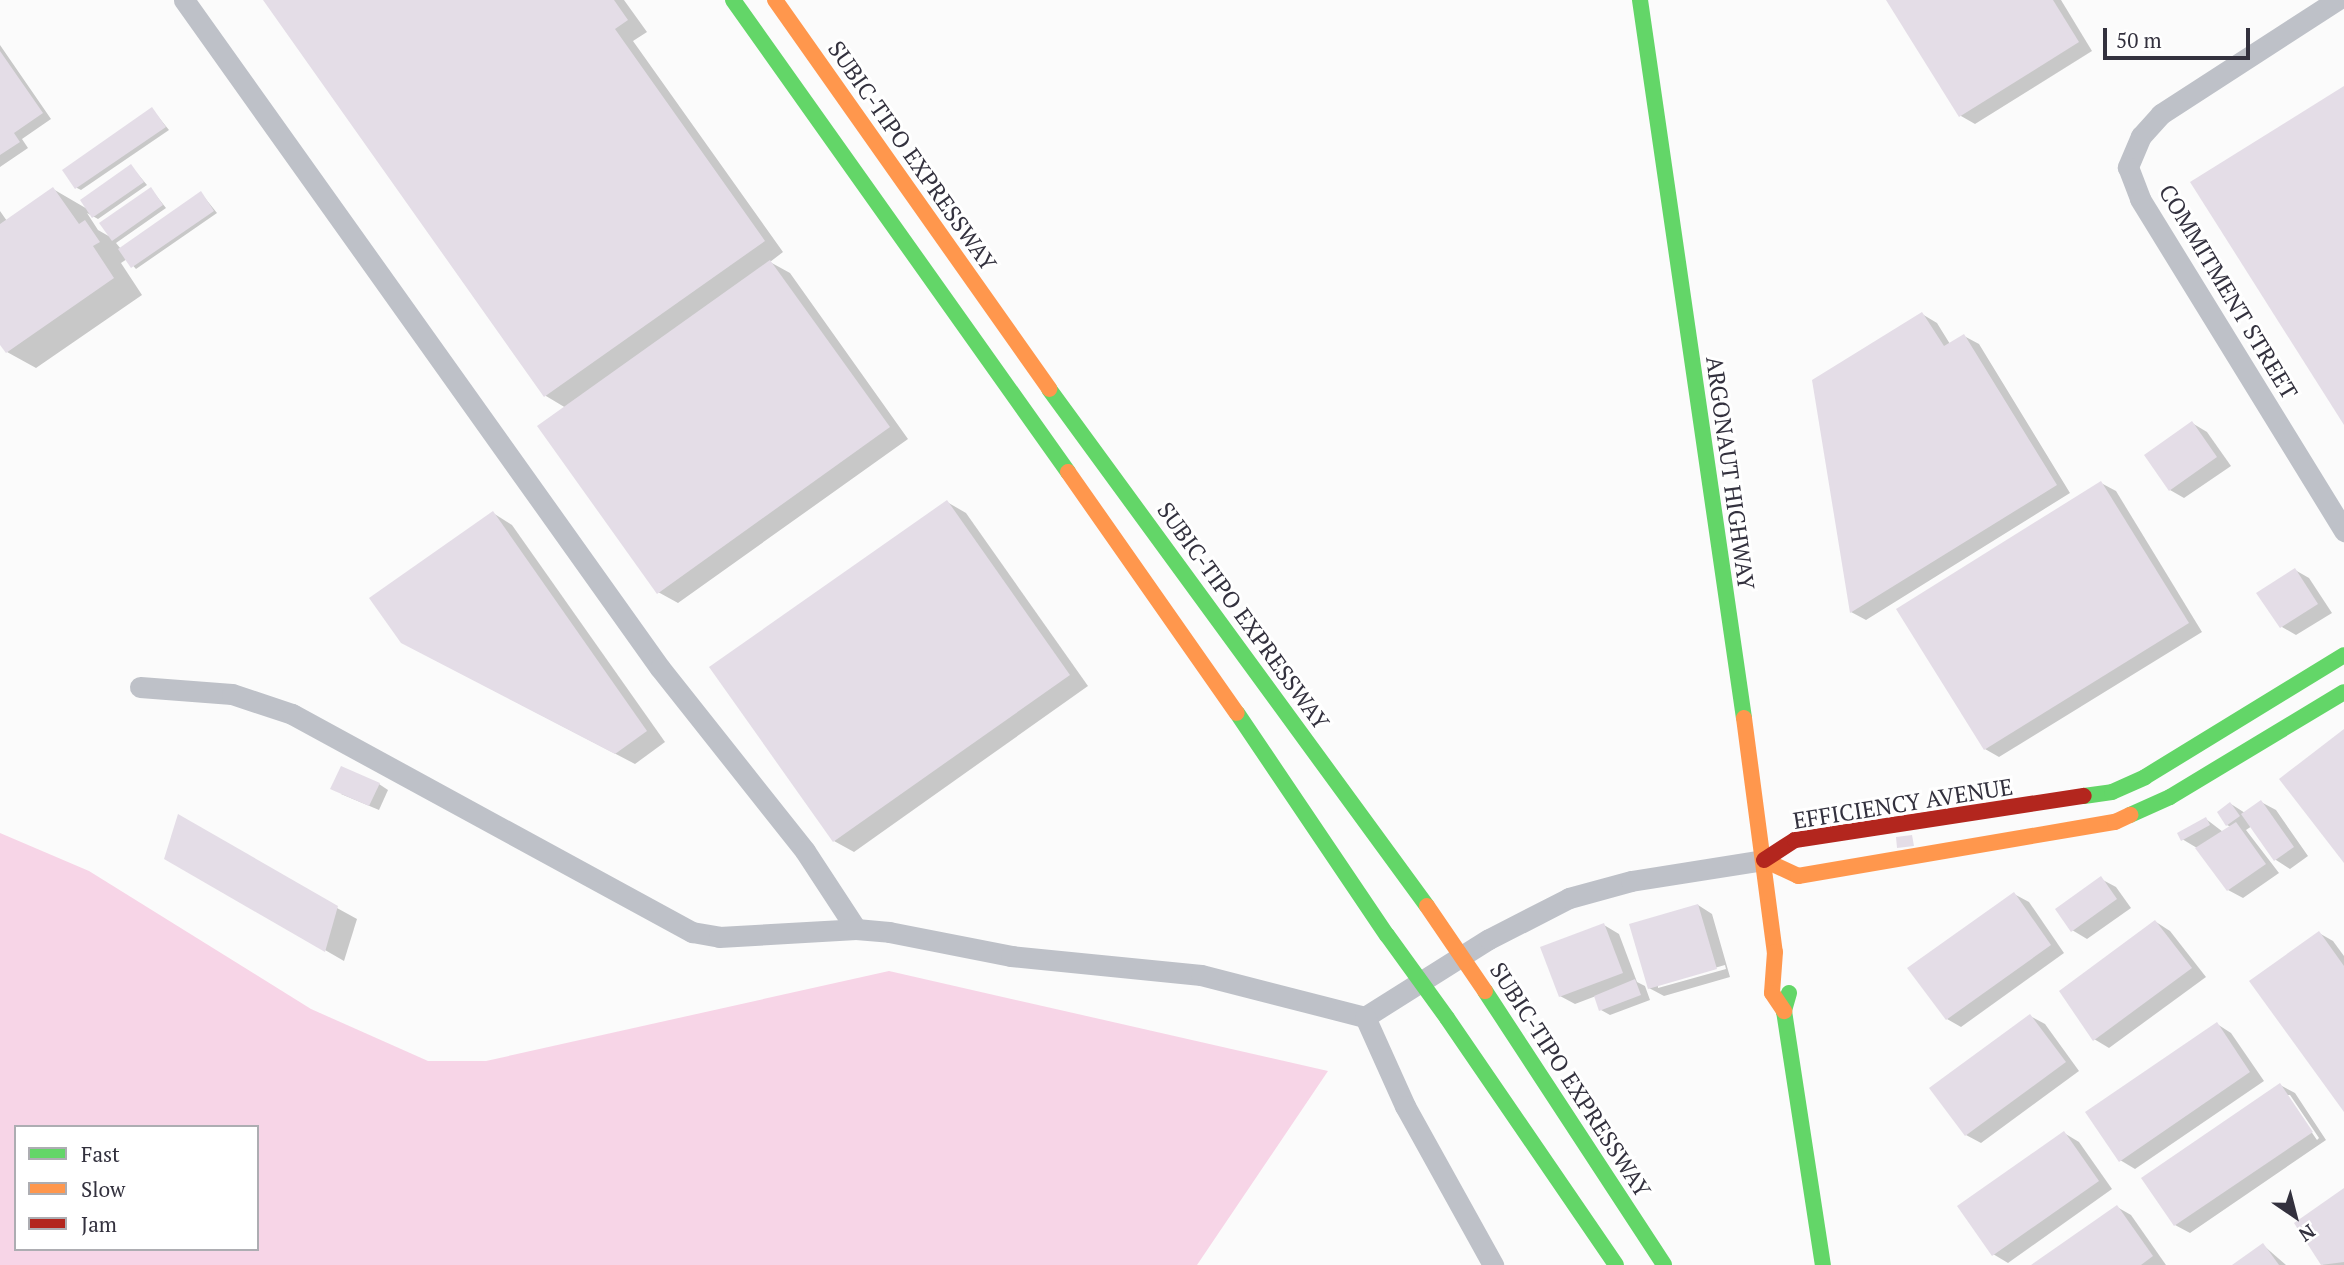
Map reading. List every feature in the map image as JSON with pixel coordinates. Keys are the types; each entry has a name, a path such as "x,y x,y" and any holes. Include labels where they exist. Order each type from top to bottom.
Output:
{"main road":[{"path":"733,0 1196,653 1387,936 1447,1018 1616,1265"},
{"name":"SUBIC-TIPO EXPRESSWAY","path":"775,0 1017,346 1427,906 1485,990 1664,1265"},
{"name":"ARGONAUT HIGHWAY","path":"1640,0 1775,952 1788,981 1784,1011 1823,1265"},
{"name":"EFFICIENCY AVENUE","path":"1764,860 1795,840 2112,792 2145,777 2344,655"},
{"path":"1764,860 1798,876 2115,822 2171,797 2344,692"}],"street":[{"path":"184,0 660,668 805,851 856,929"},
{"name":"COMMITMENT STREET","path":"2337,0 2161,114 2141,136 2128,167 2140,199 2344,531"},
{"path":"141,687 232,694 292,714 692,932 746,937 856,929 923,936 1011,956 1201,975 1365,1017 1489,939 1569,898 1631,881 1764,860"},
{"path":"1365,1017 1400,1097 1493,1265"}],"shaded area":[{"path":"0,833 89,871 311,1009 428,1061 486,1061 889,971 1328,1071 1197,1265 0,1265"}],"building":[{"path":"263,0 614,0 628,20 615,29 765,241 544,397"},
{"path":"1886,0 2053,0 2079,42 1959,117"},
{"path":"0,51 43,113 14,133 20,142 0,155"},
{"path":"2344,86 2344,425 2190,182"},
{"path":"152,107 166,127 75,189 62,170"},
{"path":"131,164 144,182 92,218 80,200"},
{"path":"53,187 79,224 85,220 100,242 93,246 114,278 6,353 0,345 0,224"},
{"path":"151,187 163,205 112,241 99,223"},
{"path":"201,191 214,211 131,268 118,249"},
{"path":"770,260 890,427 657,594 537,426"},
{"path":"1922,312 1944,346 1964,334 2057,485 1850,613 1812,380"},
{"path":"2192,421 2217,457 2169,491 2144,455"},
{"path":"2101,481 2189,623 1984,750 1896,609"},
{"path":"947,500 1070,675 833,842 709,667"},
{"path":"493,511 647,731 615,754 401,643 369,598"},
{"path":"2295,568 2318,604 2280,628 2256,593"},
{"path":"2344,729 2344,863 2279,779"},
{"path":"341,766 380,783 369,806 330,789"},
{"path":"2261,800 2294,847 2274,861 2241,814"},
{"path":"2230,802 2240,816 2226,826 2217,812"},
{"path":"178,814 338,906 325,952 164,859"},
{"path":"2206,817 2210,825 2181,841 2177,833"},
{"path":"2236,822 2266,864 2227,891 2195,848"},
{"path":"1912,835 1914,846 1897,848 1896,837"},
{"path":"2101,876 2117,899 2071,932 2055,909"},
{"path":"2014,892 2051,945 1946,1020 1907,968"},
{"path":"1698,904 1717,969 1648,989 1629,924"},
{"path":"2155,920 2192,968 2093,1041 2059,991"},
{"path":"1604,923 1623,973 1559,997 1540,947"},
{"path":"2319,931 2344,966 2344,1112 2249,981"},
{"path":"1635,979 1641,995 1599,1011 1594,996"},
{"path":"2030,1014 2066,1062 1965,1136 1929,1088"},
{"path":"2217,1022 2250,1072 2119,1162 2085,1112"},
{"path":"2280,1083 2313,1132 2174,1226 2141,1178"},
{"path":"2064,1131 2099,1181 1992,1256 1957,1206"},
{"path":"2344,1188 2344,1262 2321,1265 2294,1223"},
{"path":"2117,1205 2153,1256 2141,1265 2031,1265"},
{"path":"2263,1243 2279,1265 2232,1265"}],"traffic: fast":[{"path":"733,0 1068,472"},
{"path":"1640,0 1744,718"},
{"path":"1049,389 1427,906"},
{"path":"2084,796 2112,792 2145,777 2344,655"},
{"path":"2130,815 2170,797 2344,692"},
{"path":"1237,713 1387,935"},
{"path":"1387,935 1447,1018"},
{"path":"1485,991 1664,1265"},
{"path":"1789,993 1784,1011 1823,1265"},
{"path":"1447,1018 1616,1265"}],"traffic: slow":[{"path":"775,0 1049,389"},
{"path":"1068,472 1237,713"},
{"path":"1744,718 1775,952 1772,993 1784,1011"},
{"path":"1764,860 1798,876 2115,822 2130,815"},
{"path":"1427,906 1485,991"}],"traffic: jam":[{"path":"1764,860 1795,840 2084,796"}]}
